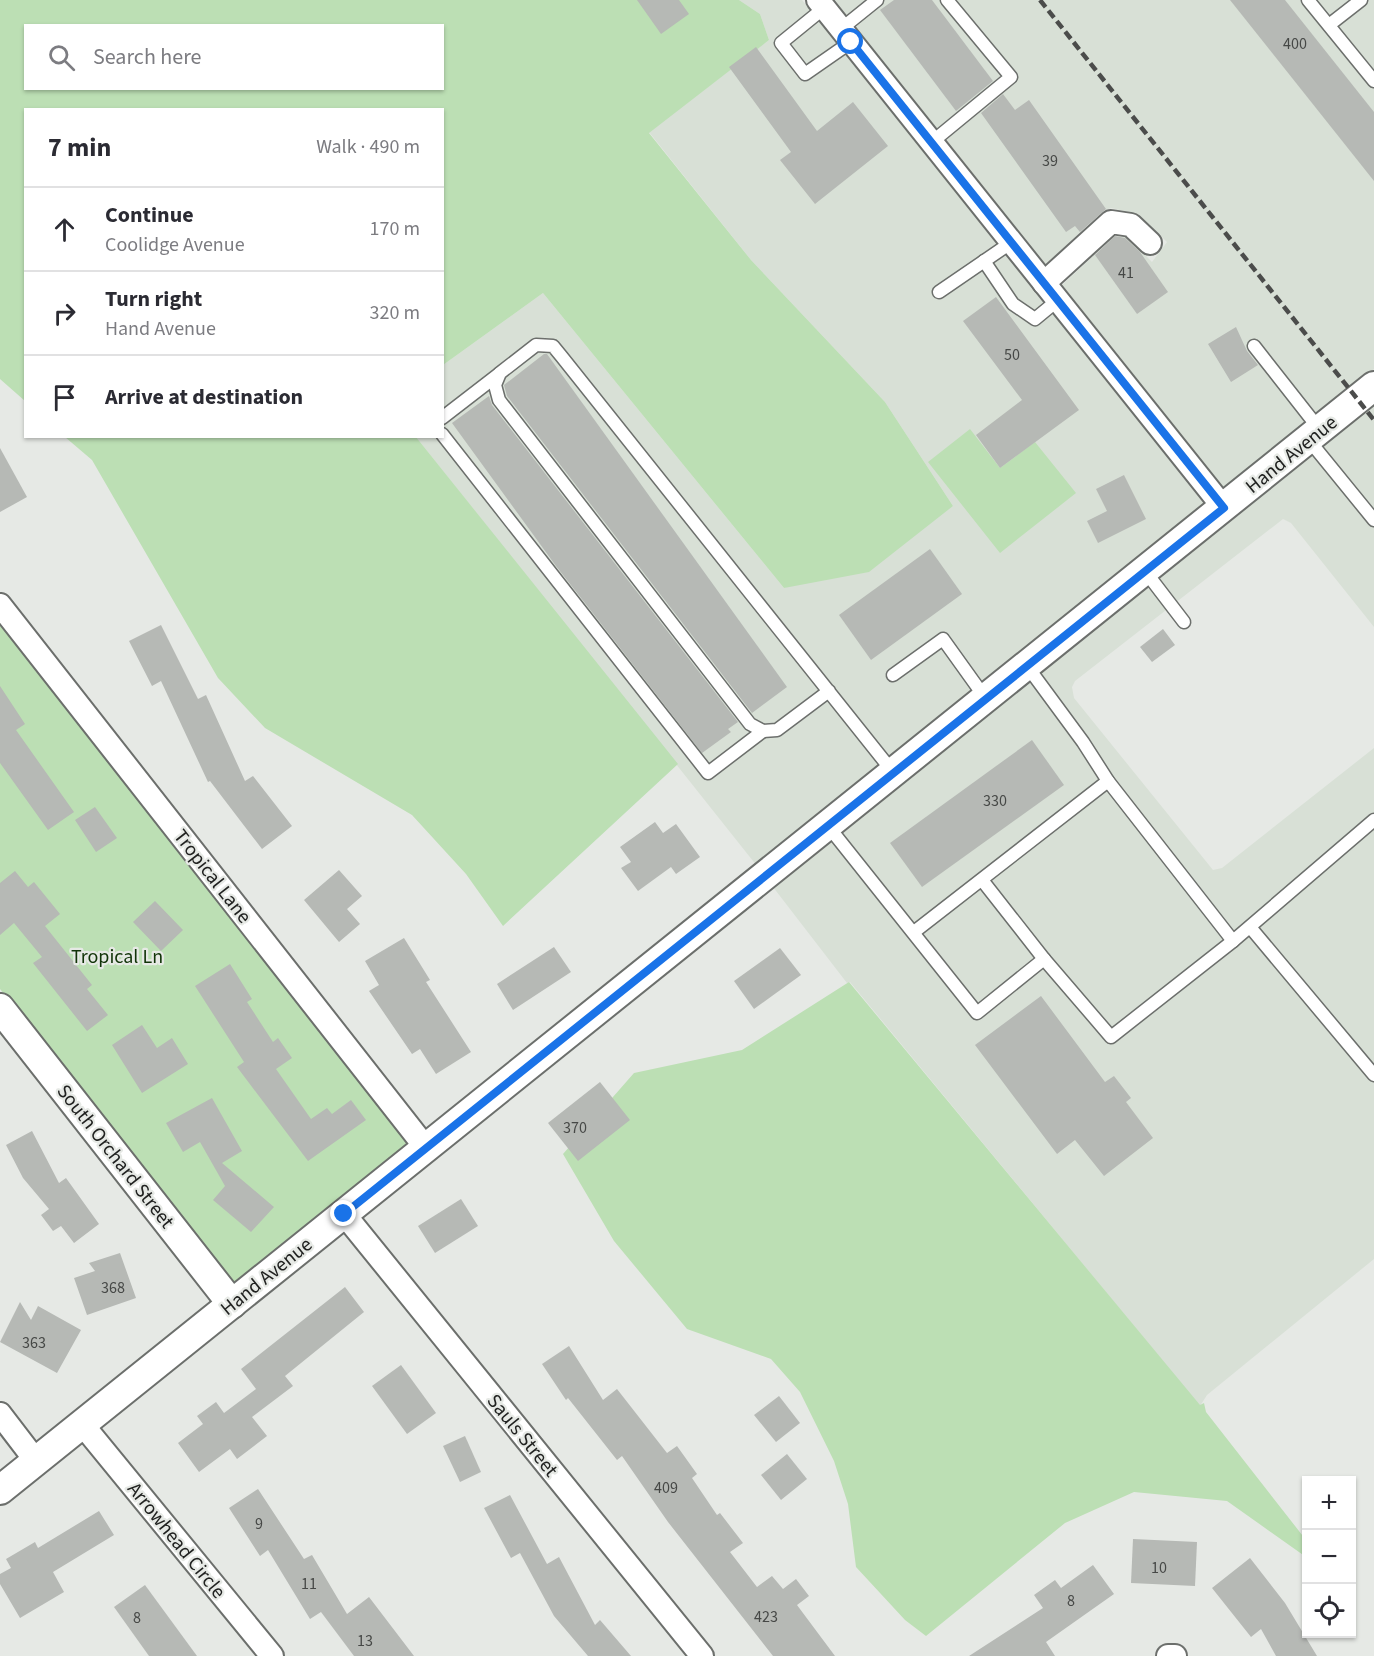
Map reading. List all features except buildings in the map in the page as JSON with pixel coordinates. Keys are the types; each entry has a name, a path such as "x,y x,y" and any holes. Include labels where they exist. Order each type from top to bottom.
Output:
{"street":[{"path":"821,4 1224,508"},
{"path":"1051,292 1111,222 1131,225 1150,243"},
{"name":"Hand Avenue","path":"0,1490 1374,386"},
{"name":"Tropical Lane","path":"0,605 426,1148"},
{"name":"South Orchard Street","path":"0,1008 232,1304"},
{"name":"Sauls Street","path":"344,1214 702,1656"},
{"path":"0,1414 36,1461"},
{"name":"Arrowhead Circle","path":"82,1424 272,1656"},
{"path":"1168,1656 1175,1656"}],"lane":[{"path":"821,4 781,43 805,74 846,36 877,0"},
{"path":"932,142 1011,77 947,0"},
{"path":"1308,0 1374,81"},
{"path":"1329,25 1361,0"},
{"path":"939,292 1012,242"},
{"path":"984,261 1013,304 1035,319 1051,292"},
{"path":"444,416 536,345 553,346 830,691 893,774"},
{"path":"1254,346 1374,520"},
{"path":"500,373 495,385 499,400 750,724 763,730 777,730 830,691"},
{"path":"444,437 708,773 763,730"},
{"path":"1145,571 1184,622"},
{"path":"893,675 943,639 986,699"},
{"path":"1027,666 1083,742 1108,781 1233,941"},
{"path":"914,932 1108,781"},
{"path":"982,880 1044,959 1111,1037 1250,927 1374,820"},
{"path":"828,826 976,1013 1044,959"},
{"path":"1250,927 1374,1075"}],"shaded area":[{"path":"739,0 802,0 1206,505 757,866 417,438 444,438 444,364 543,293 784,588 953,506 885,402 751,260 649,132 769,40 760,14"},
{"path":"834,0 1374,0 1374,369 1225,490 1062,285 1115,236 1127,237 1152,262 1167,242 1138,214 1111,208 1103,211 1045,265"},
{"path":"1374,403 1374,627 1291,523 1283,519 1075,681 1072,687 1074,698 1213,870 1222,868 1374,748 1374,1259 1207,1395 1200,1406 850,982 847,983 773,887"}],"green space":[{"path":"0,0 739,0 760,14 769,40 649,133 751,260 885,402 953,506 869,572 784,588 543,293 444,364 444,108 24,108 24,400 0,379"},
{"path":"970,429 1000,468 1035,442 1076,493 1000,553 928,462"},
{"path":"66,438 417,438 678,764 503,926 466,874 412,815 265,728 218,678 92,460"},
{"name":"Tropical Ln","path":"0,625 409,1145 233,1286 0,989"},
{"path":"849,982 1200,1405 1204,1403 1206,1412 1302,1535 1302,1554 1227,1501 1134,1492 1065,1523 926,1636 905,1620 856,1567 848,1504 834,1461 800,1392 771,1359 687,1329 614,1241 563,1154 634,1073 742,1050"}],"railway":[{"path":"1040,0 1374,420"}],"route":[{"path":"344,1214 1224,508 851,42"}]}
